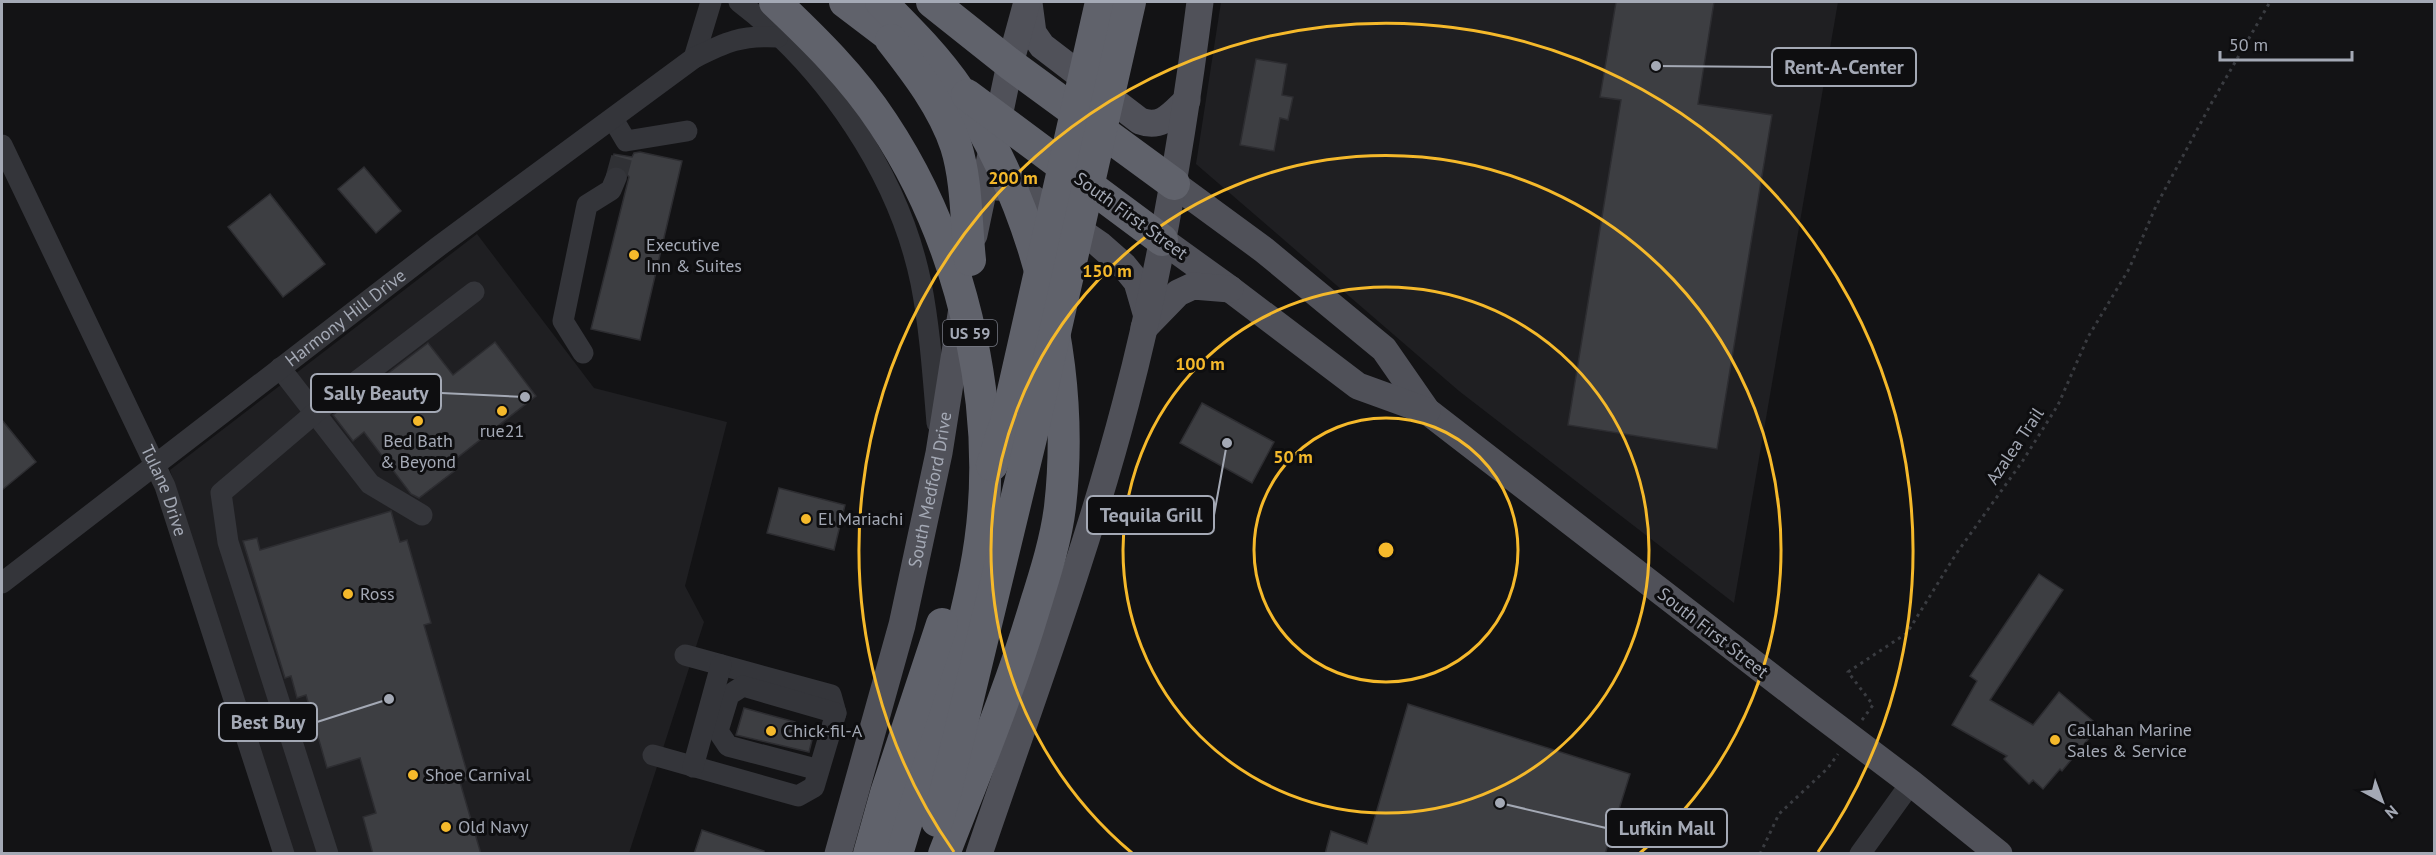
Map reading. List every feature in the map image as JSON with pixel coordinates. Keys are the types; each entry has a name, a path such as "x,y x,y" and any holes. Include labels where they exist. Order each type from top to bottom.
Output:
{"highway":[{"name":"US 59","path":"775,2 854,83 883,123 910,168 935,218 951,262 972,342 983,414 984,497 975,570 937,719 897,854"},
{"name":"South First Street","path":"845,2 1162,240"},
{"path":"881,2 913,34 959,92 1003,167 1046,293 1060,378 1062,452 1060,509 1045,573 1019,659 944,854"},
{"name":"South First Street","path":"932,2 1010,64 1174,184"},
{"path":"957,2 968,2"},
{"path":"869,854 886,793 1006,422 1101,2"},
{"path":"926,854 944,798 1031,438 1130,2"},
{"path":"885,32 915,70 940,111 956,147 970,260"}],"main road":[{"name":"South Medford Drive","path":"838,854 900,635 939,453 970,260 998,118 1010,64 1028,2"},
{"path":"1028,2 1034,33 1042,46 1128,112 1150,125 1164,121 1187,100"},
{"path":"979,854 1075,575 1126,402 1174,184 1200,2"},
{"name":"South First Street","path":"1174,184 1264,250 1384,349 1427,411"},
{"path":"984,189 1018,188 1032,195 1099,244 1124,266 1137,282 1145,322"},
{"name":"South First Street","path":"1162,240 1358,386 1427,411 1901,775 1999,854"},
{"path":"1145,322 1178,293 1193,286 1230,289"}],"street":[{"path":"694,58 711,2"},
{"path":"739,2 802,60 839,104 872,156 901,214 920,281 933,361 939,453"},
{"name":"Harmony Hill Drive","path":"2,583 439,246 694,58 737,39 752,36 778,37"},
{"path":"614,119 624,149 687,131"},
{"name":"Tulane Drive","path":"2,145 165,486 284,854"},
{"path":"583,353 562,321 587,205 611,190 616,178"},
{"path":"328,854 228,542 220,493 315,413 474,292"},
{"path":"280,368 370,484 422,515"},
{"path":"653,755 798,796 814,787 836,713 831,695 686,655"},
{"path":"693,767 721,665"},
{"path":"819,770 728,746 718,730 729,695 743,686 836,713"},
{"path":"1860,854 1901,775"}],"path":[{"name":"Azalea Trail","path":"1860,723 1873,705 1848,672 1907,633 1956,554 2022,462 2058,405 2088,337 2129,269 2162,196 2212,102 2270,2"},
{"path":"1760,854 1779,814 1828,768 1841,750"}],"shaded area":[{"path":"1221,2 1838,2 1734,603 1459,391 1196,164"},
{"path":"477,234 594,388 727,422 685,586 704,622 629,853 292,853 170,470"}],"building":[{"path":"1616,2 1714,2 1698,104 1772,115 1717,449 1568,425 1621,100 1600,97"},
{"path":"1256,59 1287,64 1282,95 1293,97 1288,120 1280,118 1274,151 1240,145"},
{"name":"Executive Inn & Suites","path":"640,152 682,161 640,340 591,329 629,177 621,167 611,167 614,154 632,157 634,153"},
{"path":"364,167 401,211 376,233 338,189"},
{"path":"270,194 325,264 283,297 228,227"},
{"path":"495,342 536,396 452,462 457,469 419,498 411,494 364,432 353,441 333,415 428,343 453,375"},
{"path":"1202,403 1274,442 1252,483 1180,443"},
{"path":"2,420 36,462 2,490"},
{"name":"El Mariachi","path":"779,488 845,505 834,550 767,533"},
{"path":"391,511 400,542 407,540 431,623 424,625 469,779 460,782 481,854 373,854 363,817 376,813 360,758 327,768 306,695 297,698 291,676 285,678 243,541 257,538 260,550"},
{"name":"Callahan Marine Sales & Service","path":"2039,574 2063,590 1990,700 2033,725 2059,692 2099,726 2062,771 2060,769 2043,789 2033,780 2029,784 2004,759 2007,756 1952,725 1977,681 1970,676"},
{"path":"1408,704 1630,774 1605,854 1325,854 1331,831 1367,844"},
{"name":"Chick-fil-A","path":"744,708 795,722 812,740 809,752 736,735"},
{"path":"702,830 764,851 764,854 694,854"}],"tunnel":[{"path":"616,178 622,156"}],"place":[{"name":"Rent-A-Center","path":"1656,66"},
{"name":"Executive Inn & Suites","path":"634,255"},
{"name":"Sally Beauty","path":"525,397"},
{"name":"rue21","path":"502,411"},
{"name":"Bed Bath & Beyond","path":"418,421"},
{"name":"Tequila Grill","path":"1227,443"},
{"name":"El Mariachi","path":"806,519"},
{"name":"Ross","path":"348,594"},
{"name":"Best Buy","path":"389,699"},
{"name":"Chick-fil-A","path":"771,731"},
{"name":"Callahan Marine Sales & Service","path":"2055,740"},
{"name":"Shoe Carnival","path":"413,775"},
{"name":"Lufkin Mall","path":"1500,803"},
{"name":"Old Navy","path":"446,827"}]}
